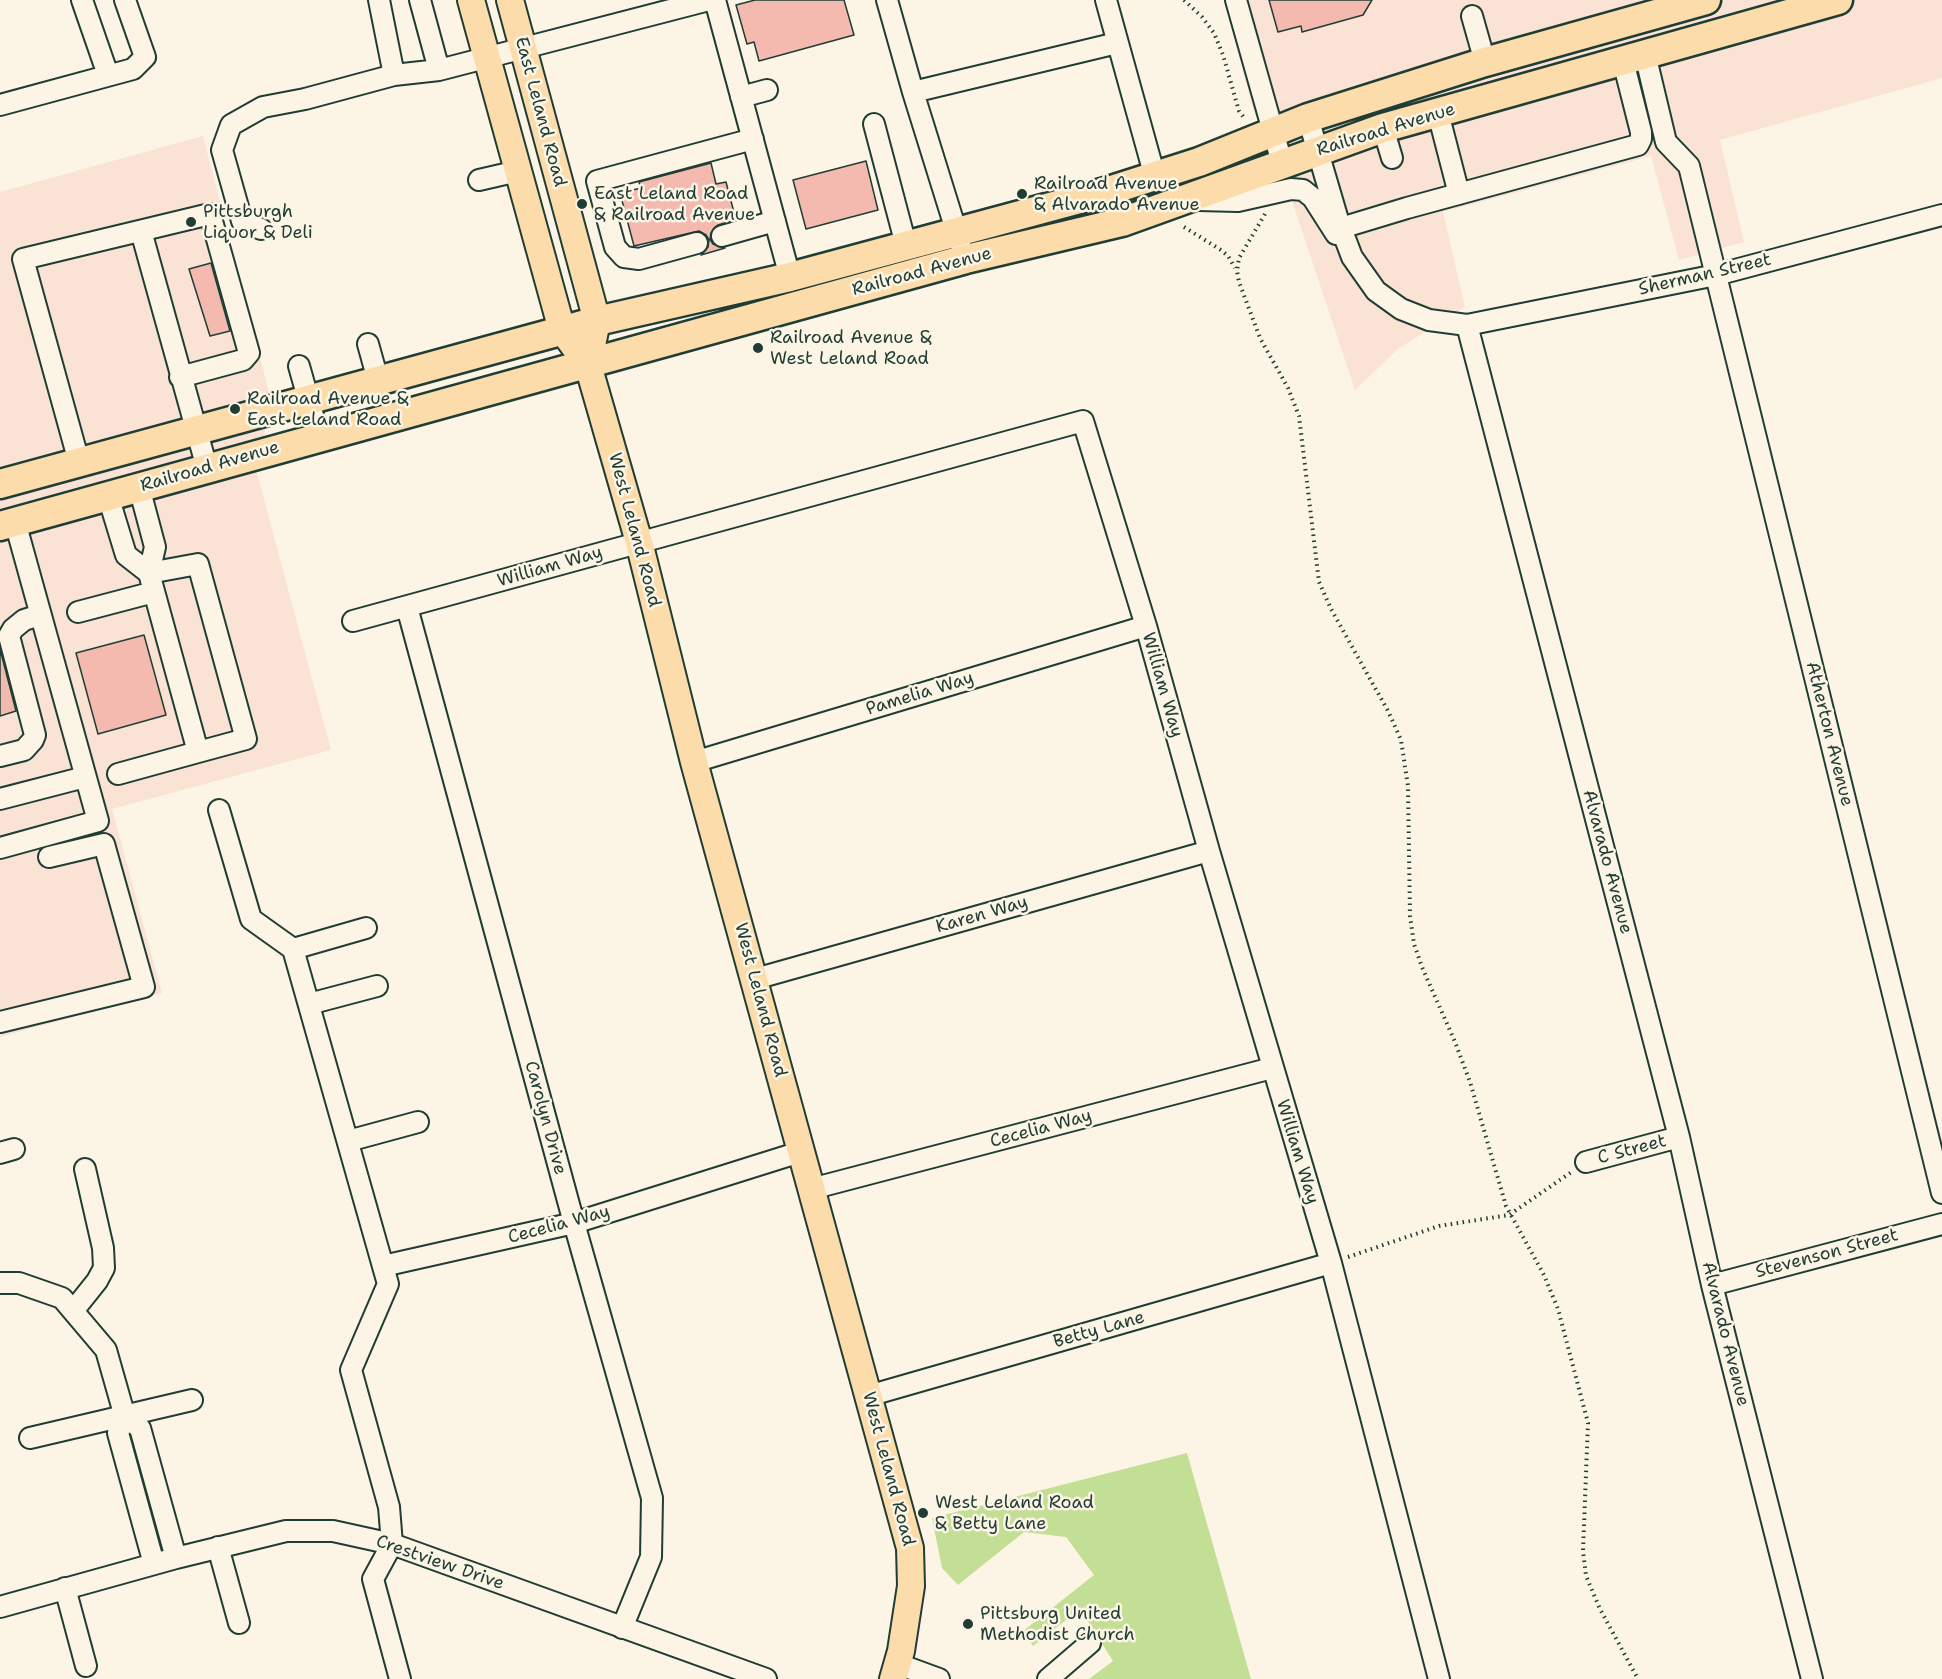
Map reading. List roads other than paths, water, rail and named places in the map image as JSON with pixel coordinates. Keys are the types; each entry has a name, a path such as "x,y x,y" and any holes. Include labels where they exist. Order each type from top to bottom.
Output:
{"highway":[{"name":"Railroad Avenue","path":"0,484 562,330 790,277 1155,177 1199,162 1308,118 1676,4 1706,0"},
{"name":"Railroad Avenue","path":"8,524 966,259 1122,222 1185,213 1282,164 1383,128 1838,0"}],"main road":[{"name":"East Leland Road","path":"471,0 562,330"},
{"name":"East Leland Road","path":"510,0 597,321 588,364"},
{"name":"West Leland Road","path":"562,330 588,364 639,542 694,762 910,1548 911,1586 901,1651 895,1671"}],"street":[{"path":"82,0 108,75"},
{"path":"0,105 133,69 145,57 125,0"},
{"path":"379,0 394,75"},
{"path":"420,0 439,70"},
{"path":"261,229 242,221 222,150 231,125 263,107 305,99 394,75 439,70 523,50 709,0"},
{"path":"715,0 741,97 762,148 775,221 790,277"},
{"path":"887,0 913,92 966,259"},
{"path":"1106,0 1116,43 1155,177"},
{"path":"1236,0 1265,135 1282,164"},
{"path":"1472,16 1485,62"},
{"path":"913,92 1116,43"},
{"path":"1341,228 1638,145 1641,132 1634,58"},
{"name":"Atherton Avenue","path":"1634,58 1666,142 1689,166 1942,1192"},
{"path":"741,97 767,90"},
{"path":"1438,113 1459,194"},
{"path":"1308,118 1352,257"},
{"path":"874,124 906,245"},
{"path":"1383,128 1392,158"},
{"path":"697,243 639,259 632,260 624,257 615,247 597,181 726,146 762,148"},
{"path":"479,180 518,171"},
{"path":"1185,213 1280,191 1303,190 1313,198 1376,291 1401,309 1429,320 1467,325"},
{"path":"79,462 23,260 210,214 249,353 243,360 180,376"},
{"name":"Sherman Street","path":"1467,325 1716,275 1942,215"},
{"path":"722,236 775,221"},
{"path":"141,231 207,468"},
{"name":"Alvarado Avenue","path":"1467,325 1679,1137 1713,1285 1812,1679"},
{"path":"368,344 378,380"},
{"path":"299,366 319,437"},
{"name":"William Way","path":"353,621 1083,421 1146,626 1209,851 1330,1263 1439,1679"},
{"path":"140,487 155,547 149,573 198,752"},
{"path":"108,496 126,555 149,573 198,564 246,739 118,774"},
{"path":"0,848 98,820 40,615 8,524"},
{"path":"78,612 154,592"},
{"name":"Carolyn Drive","path":"407,607 574,1223 652,1498 651,1557 622,1628"},
{"path":"0,756 24,750 35,735 9,636 13,629 24,620 40,615"},
{"name":"Pamelia Way","path":"694,762 1146,626"},
{"path":"0,799 86,777"},
{"path":"219,810 251,919 293,949 388,1284 351,1370 389,1507 392,1544 373,1579 400,1679"},
{"path":"0,1022 144,987 104,844 49,857"},
{"name":"Karen Way","path":"754,979 1209,851"},
{"path":"293,949 366,928"},
{"path":"309,1004 377,986"},
{"name":"Cecelia Way","path":"811,1190 1272,1068"},
{"path":"348,1141 418,1122"},
{"name":"C Street","path":"1586,1162 1679,1137"},
{"name":"Cecelia Way","path":"383,1266 574,1223 800,1152"},
{"path":"73,1311 97,1281 104,1268 103,1248 86,1169"},
{"name":"Stevenson Street","path":"1713,1285 1942,1224"},
{"name":"Betty Lane","path":"868,1396 1330,1263"},
{"path":"0,1283 19,1283 62,1298 106,1350 125,1417 140,1428 176,1558"},
{"path":"30,1438 192,1400"},
{"path":"125,1417 118,1433 154,1564"},
{"path":"135,1495 156,1488"},
{"name":"Crestview Drive","path":"0,1607 176,1558 286,1531 333,1532 392,1544 766,1679"},
{"path":"218,1547 239,1623"},
{"path":"65,1588 86,1666"},
{"path":"1048,1679 1090,1643"},
{"path":"895,1671 939,1679"}],"place":[{"name":"Railroad Avenue & Alvarado Avenue","path":"1022,194"},
{"name":"East Leland Road & Railroad Avenue","path":"582,204"},
{"name":"Pittsburgh Liquor & Deli","path":"191,222"},
{"name":"Railroad Avenue & West Leland Road","path":"758,348"},
{"name":"Railroad Avenue & East Leland Road","path":"235,409"},
{"name":"West Leland Road & Betty Lane","path":"923,1513"},
{"name":"Pittsburg United Methodist Church","path":"968,1624"}]}
